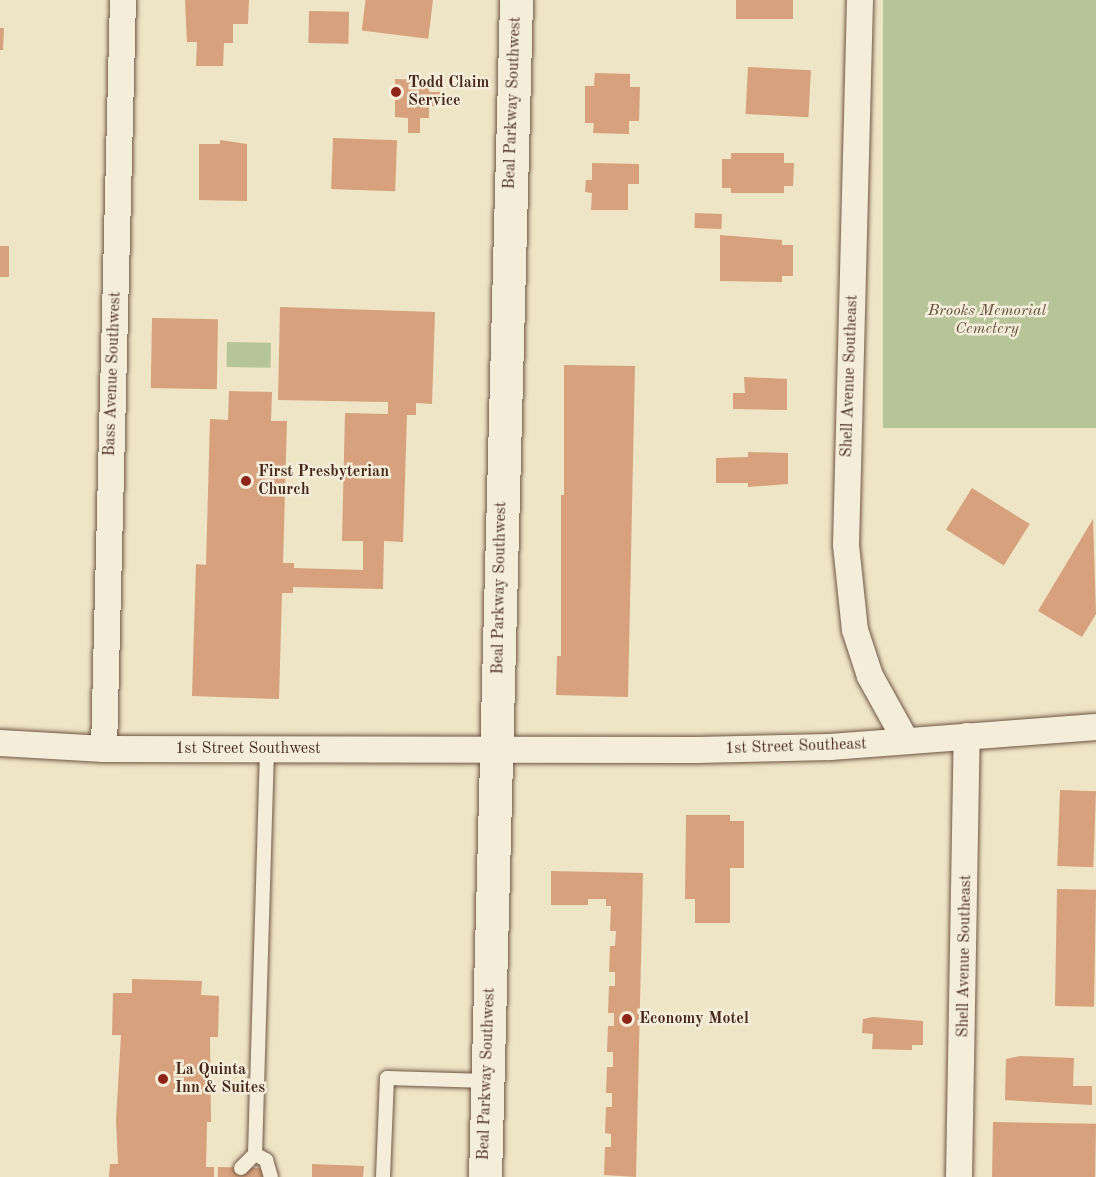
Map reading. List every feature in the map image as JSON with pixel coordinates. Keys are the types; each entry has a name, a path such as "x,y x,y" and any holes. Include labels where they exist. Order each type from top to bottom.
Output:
{"main road":[{"name":"Beal Parkway Southwest","path":"484,1177 516,0"}],"street":[{"name":"Bass Avenue Southwest","path":"104,749 123,0"},
{"name":"Shell Avenue Southeast","path":"860,0 846,545 859,641 870,676 906,741"},
{"name":"1st Street Southeast","path":"496,750 819,747 1096,727"},
{"name":"Shell Avenue Southeast","path":"959,1177 967,735"},
{"name":"1st Street Southwest","path":"0,743 104,749 496,750"}],"lane":[{"path":"241,1168 255,1154 267,749"},
{"path":"383,1177 387,1078 487,1081"},
{"path":"255,1154 266,1160 271,1177"}],"green space":[{"name":"Brooks Memorial Cemetery","path":"883,0 1096,0 1096,428 883,428"},
{"path":"227,342 271,343 271,368 227,367"}],"building":[{"path":"185,0 249,0 248,24 233,24 233,43 224,43 223,66 196,66 197,42 187,42"},
{"path":"365,0 433,0 428,39 362,31"},
{"path":"736,0 793,0 793,19 736,19"},
{"path":"309,11 349,12 348,44 308,43"},
{"path":"0,28 4,28 3,50 0,50"},
{"path":"748,67 811,70 808,117 746,114"},
{"path":"595,73 630,74 630,87 640,87 639,121 629,121 629,134 593,133 594,123 585,123 585,86 594,86"},
{"path":"395,79 430,80 429,92 441,92 441,107 429,106 429,118 420,118 420,133 408,133 408,118 395,117"},
{"path":"333,138 397,140 395,191 331,189"},
{"path":"220,140 247,144 247,201 199,200 199,144 220,144"},
{"path":"731,153 784,153 784,163 794,163 793,186 784,186 784,193 731,193 731,188 722,188 722,159 731,159"},
{"path":"592,163 639,164 639,184 628,184 628,210 591,210 592,193 585,192 586,180 592,180"},
{"path":"695,213 722,214 721,229 694,228"},
{"path":"720,235 782,240 782,245 793,245 793,276 782,276 782,282 720,281"},
{"path":"0,246 9,246 9,277 0,277"},
{"name":"First Presbyterian Church","path":"280,307 435,312 432,404 416,403 416,415 407,415 403,542 384,541 383,589 293,587 293,593 282,593 279,699 192,696 196,564 206,565 210,419 228,420 229,391 272,392 271,421 287,421 283,563 294,563 294,568 363,570 363,541 342,541 345,413 388,414 388,402 278,400"},
{"path":"152,318 218,319 217,389 151,388"},
{"path":"564,365 635,366 628,697 556,695 557,656 561,656"},
{"path":"744,377 787,379 787,410 733,409 733,393 745,393"},
{"path":"748,452 788,453 788,484 748,487 748,483 716,483 716,458 748,457"},
{"path":"972,488 1030,524 1004,566 946,530"},
{"path":"1093,519 1096,614 1082,637 1038,611"},
{"path":"1060,790 1096,791 1093,867 1057,866"},
{"path":"686,815 730,815 730,821 744,821 744,868 730,868 730,923 695,923 695,899 685,899"},
{"name":"Economy Motel","path":"551,871 643,873 636,1177 604,1175 605,1147 611,1147 611,1134 605,1133 606,1107 612,1107 612,1093 606,1093 607,1067 613,1067 613,1052 607,1052 608,1026 614,1026 614,1013 608,1013 609,986 615,986 615,972 609,972 610,946 615,946 616,931 610,931 611,906 606,906 606,899 588,899 588,905 551,905"},
{"path":"1057,889 1096,890 1094,1007 1055,1006"},
{"name":"La Quinta Inn & Suites","path":"132,979 202,981 201,995 219,996 218,1037 210,1037 211,1122 207,1122 206,1167 214,1167 214,1177 109,1177 110,1164 118,1164 116,1120 121,1035 112,1035 113,993 132,993"},
{"path":"873,1017 923,1021 923,1045 912,1045 912,1050 872,1049 873,1034 862,1033 863,1019"},
{"path":"1020,1056 1074,1058 1073,1086 1092,1086 1092,1105 1005,1100 1006,1059"},
{"path":"993,1122 1096,1124 1095,1177 992,1177"},
{"path":"312,1164 364,1166 363,1177 312,1177"},
{"path":"218,1167 263,1168 263,1177 218,1177"}],"place":[{"name":"Todd Claim Service","path":"396,92"},
{"name":"First Presbyterian Church","path":"246,481"},
{"name":"Economy Motel","path":"627,1019"},
{"name":"La Quinta Inn & Suites","path":"163,1079"}]}
